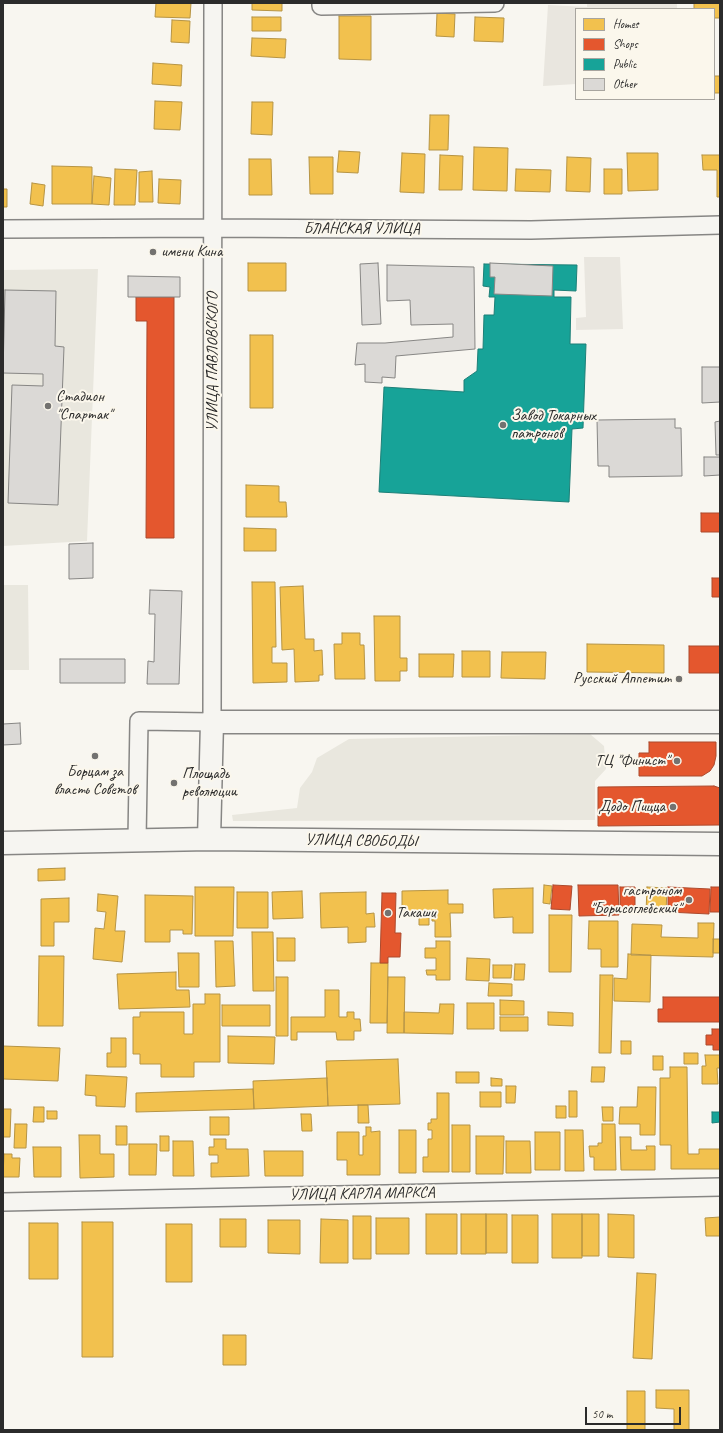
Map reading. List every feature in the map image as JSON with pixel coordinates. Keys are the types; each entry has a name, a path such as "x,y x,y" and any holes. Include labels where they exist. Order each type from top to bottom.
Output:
{"main road":[{"path":"208,839 212,722 720,722"},
{"name":"УЛИЦА СВОБОДЫ","path":"3,843 208,839 720,844"}],"street":[{"name":"УЛИЦА ПАВЛОВСКОГО","path":"212,722 213,3"},
{"path":"321,3 320,6 495,3"},
{"name":"БЛАНСКАЯ УЛИЦА","path":"3,229 213,228 531,230 720,225"},
{"path":"137,840 139,721 212,722"},
{"name":"УЛИЦА КАРЛА МАРКСА","path":"3,1202 720,1187"}],"shaded area":[{"path":"587,3 677,3 677,8 575,8 575,84 543,86 548,5 587,7"},
{"path":"584,257 620,257 623,329 576,330 576,318 586,317"},
{"name":"Стадион \"Спартак\"","path":"98,269 87,541 3,546 3,270"},
{"path":"3,585 28,585 29,670 3,670"},
{"path":"590,734 604,746 606,769 595,781 595,820 233,821 232,815 297,808 300,788 312,772 317,758 349,739"}],"building: Homes":[{"path":"156,3 191,3 190,18 155,17"},
{"path":"252,3 282,3 282,11 252,10"},
{"path":"694,3 720,3 720,18 715,18 715,8 694,8"},
{"path":"437,13 455,14 454,37 436,36"},
{"path":"339,16 371,16 371,60 339,59"},
{"path":"252,17 281,17 281,31 252,31"},
{"path":"475,17 504,18 503,42 474,41"},
{"path":"172,20 190,21 189,43 171,42"},
{"path":"252,38 286,39 285,58 251,56"},
{"path":"153,63 182,65 181,86 152,84"},
{"path":"715,76 720,76 720,93 715,93"},
{"path":"155,101 182,102 180,130 154,129"},
{"path":"252,102 273,102 272,135 251,134"},
{"path":"430,115 449,115 448,150 429,150"},
{"path":"474,147 508,148 507,191 473,190"},
{"path":"339,151 360,152 358,173 337,172"},
{"path":"402,153 425,154 424,193 400,192"},
{"path":"627,153 658,153 658,190 628,191"},
{"path":"440,155 463,156 462,190 439,190"},
{"path":"702,155 720,155 720,197 717,197 717,170 703,170"},
{"path":"309,157 333,157 333,194 310,194"},
{"path":"567,157 591,158 590,192 566,191"},
{"path":"249,159 271,159 272,195 249,195"},
{"path":"52,166 92,167 92,204 52,204"},
{"path":"115,169 137,170 135,205 114,205"},
{"path":"516,169 551,170 550,192 515,191"},
{"path":"604,169 622,169 622,194 604,194"},
{"path":"152,171 153,202 139,202 139,172"},
{"path":"94,176 111,178 109,205 92,204"},
{"path":"159,179 181,180 180,204 158,203"},
{"path":"32,183 45,185 43,206 30,204"},
{"path":"3,189 7,189 7,207 3,207"},
{"path":"248,263 286,263 286,291 248,291"},
{"path":"250,335 273,335 273,408 250,408"},
{"path":"246,485 279,486 279,502 286,502 287,517 246,517"},
{"path":"244,528 276,529 276,551 244,551"},
{"path":"252,582 275,582 276,647 272,647 272,663 287,663 287,682 253,683"},
{"path":"303,586 305,639 314,639 314,651 322,650 323,675 319,675 319,681 295,682 294,649 282,650 280,587"},
{"path":"374,616 400,616 400,658 407,658 407,671 400,671 400,681 375,681"},
{"path":"342,633 360,633 360,645 364,645 365,679 335,679 334,644 342,644"},
{"path":"587,644 664,645 664,673 587,672"},
{"path":"462,651 490,651 490,677 462,677"},
{"path":"502,652 546,652 545,679 501,678"},
{"path":"419,654 454,654 453,677 419,677"},
{"path":"65,868 65,880 38,881 38,869"},
{"path":"544,885 552,886 550,904 543,903"},
{"path":"195,887 234,887 233,936 195,936"},
{"path":"647,887 667,888 666,913 646,913"},
{"path":"533,888 533,933 513,933 513,917 494,918 493,889"},
{"path":"448,890 448,904 463,904 463,913 450,913 451,937 435,937 435,921 432,921 432,913 429,913 429,925 419,925 419,915 402,915 402,891"},
{"path":"302,891 303,918 273,919 272,892"},
{"path":"237,892 268,892 268,928 237,928"},
{"path":"366,892 366,914 374,913 375,927 366,927 366,942 348,943 348,927 321,928 320,893"},
{"path":"98,894 118,896 115,931 125,931 122,962 93,959 95,928 104,929 106,912 97,911"},
{"path":"145,895 193,896 192,934 183,934 183,930 170,930 170,942 145,942"},
{"path":"69,898 69,922 54,922 54,946 41,946 41,899"},
{"path":"549,915 572,915 571,972 549,972"},
{"path":"589,921 618,921 618,967 601,967 601,949 588,949"},
{"path":"698,923 714,923 713,957 631,955 632,924 662,925 661,937 698,938"},
{"path":"252,932 273,932 274,991 253,991"},
{"path":"277,938 295,938 295,961 277,961"},
{"path":"713,939 720,939 720,953 713,953"},
{"path":"215,941 233,941 235,986 216,987"},
{"path":"436,941 450,941 450,980 436,980 436,975 427,975 426,970 436,970 436,958 425,958 425,948 436,948"},
{"path":"178,953 199,953 199,987 179,987"},
{"path":"628,954 651,955 650,1002 614,1001 614,978 627,979"},
{"path":"39,956 64,956 63,1026 38,1026"},
{"path":"467,958 490,959 489,981 466,980"},
{"path":"371,963 388,963 387,1023 370,1023"},
{"path":"515,964 525,964 524,980 514,980"},
{"path":"493,965 512,965 511,978 493,978"},
{"path":"176,972 176,990 189,990 190,1007 119,1009 117,974"},
{"path":"600,975 613,975 611,1053 599,1053"},
{"path":"276,977 288,977 288,1036 276,1036"},
{"path":"388,977 405,977 404,1033 387,1033"},
{"path":"489,983 512,984 512,996 488,996"},
{"path":"325,990 339,990 339,1017 347,1017 347,1012 354,1012 354,1019 360,1019 361,1031 354,1031 354,1040 337,1040 336,1032 297,1032 297,1040 291,1040 291,1017 325,1017"},
{"path":"205,994 220,994 220,1062 194,1062 194,1077 161,1077 161,1064 140,1064 140,1054 133,1054 133,1017 140,1017 140,1012 184,1012 184,1034 193,1034 193,1004 205,1004"},
{"path":"500,1000 524,1001 524,1015 500,1015"},
{"path":"467,1003 494,1003 494,1029 467,1029"},
{"path":"440,1004 454,1004 453,1034 404,1033 404,1012 439,1013"},
{"path":"222,1005 270,1005 270,1026 222,1026"},
{"path":"548,1012 573,1013 573,1026 548,1025"},
{"path":"500,1017 528,1017 528,1031 500,1031"},
{"path":"228,1036 275,1037 274,1064 228,1063"},
{"path":"111,1038 126,1038 126,1067 107,1067 107,1053 111,1053"},
{"path":"621,1041 631,1041 631,1054 621,1054"},
{"path":"3,1046 60,1048 58,1081 3,1079"},
{"path":"684,1053 698,1053 698,1064 684,1064"},
{"path":"705,1055 720,1055 720,1068 717,1068 718,1084 702,1084 702,1066 706,1066"},
{"path":"653,1056 663,1056 663,1070 653,1070"},
{"path":"398,1059 400,1104 328,1106 326,1061"},
{"path":"592,1067 605,1067 604,1082 591,1082"},
{"path":"670,1067 687,1067 688,1154 699,1154 699,1149 720,1149 720,1169 671,1169 671,1145 660,1145 660,1078 670,1078"},
{"path":"456,1072 479,1072 479,1083 456,1083"},
{"path":"86,1075 127,1077 125,1107 96,1106 96,1096 85,1095"},
{"path":"327,1078 328,1106 254,1109 253,1081"},
{"path":"491,1078 502,1079 502,1086 491,1086"},
{"path":"506,1086 516,1086 515,1103 506,1103"},
{"path":"638,1087 656,1087 655,1135 640,1135 640,1124 619,1124 620,1107 637,1107"},
{"path":"253,1089 254,1109 136,1112 136,1093"},
{"path":"569,1091 577,1091 577,1117 569,1117"},
{"path":"480,1092 501,1092 501,1107 480,1107"},
{"path":"437,1093 449,1093 449,1172 423,1172 423,1157 428,1157 428,1139 432,1139 432,1130 428,1130 428,1123 431,1123 431,1119 437,1119"},
{"path":"358,1105 368,1105 369,1123 358,1123"},
{"path":"556,1106 566,1106 566,1118 556,1118"},
{"path":"34,1107 44,1107 44,1122 33,1122"},
{"path":"602,1107 613,1107 613,1121 603,1121"},
{"path":"3,1109 11,1109 10,1137 3,1137"},
{"path":"47,1111 57,1111 57,1119 47,1119"},
{"path":"301,1114 311,1114 312,1131 302,1131"},
{"path":"210,1117 229,1117 229,1135 210,1135"},
{"path":"15,1124 27,1124 26,1148 14,1148"},
{"path":"602,1124 615,1124 616,1170 594,1170 594,1157 590,1157 589,1146 598,1146 598,1143 602,1143"},
{"path":"452,1125 470,1125 470,1172 452,1172"},
{"path":"116,1126 127,1126 127,1145 116,1145"},
{"path":"366,1127 371,1127 371,1132 380,1131 380,1175 347,1175 347,1160 337,1160 337,1132 359,1132 359,1155 363,1155 363,1136 366,1136"},
{"path":"399,1130 416,1130 416,1173 399,1173"},
{"path":"565,1130 583,1130 584,1171 565,1171"},
{"path":"535,1132 560,1132 560,1170 535,1170"},
{"path":"79,1135 100,1135 100,1154 114,1154 114,1177 80,1178"},
{"path":"160,1136 169,1136 169,1151 160,1151"},
{"path":"476,1136 504,1136 503,1174 476,1174"},
{"path":"620,1137 631,1137 631,1150 647,1150 646,1146 655,1146 655,1170 621,1170"},
{"path":"214,1139 226,1139 226,1149 248,1149 249,1176 211,1177 211,1163 218,1163 218,1155 209,1155 209,1147 214,1147"},
{"path":"173,1141 193,1141 194,1176 173,1176"},
{"path":"506,1141 530,1141 531,1173 506,1173"},
{"path":"129,1144 157,1144 156,1175 129,1175"},
{"path":"33,1147 61,1147 61,1177 34,1177"},
{"path":"264,1151 303,1151 303,1176 265,1176"},
{"path":"4,1154 12,1154 12,1158 20,1158 19,1177 3,1177"},
{"path":"426,1214 457,1214 457,1254 426,1254"},
{"path":"461,1214 486,1214 486,1254 461,1254"},
{"path":"486,1214 507,1214 507,1253 486,1253"},
{"path":"552,1214 582,1214 582,1258 552,1258"},
{"path":"582,1214 599,1214 599,1256 582,1256"},
{"path":"608,1214 634,1215 634,1258 608,1257"},
{"path":"512,1215 538,1215 538,1263 512,1263"},
{"path":"353,1216 371,1216 371,1259 353,1259"},
{"path":"720,1217 720,1236 706,1236 705,1218"},
{"path":"376,1218 409,1218 409,1254 376,1254"},
{"path":"220,1219 246,1219 246,1247 220,1247"},
{"path":"321,1219 348,1220 348,1263 320,1263"},
{"path":"268,1220 300,1220 300,1254 268,1253"},
{"path":"82,1222 113,1222 113,1357 82,1357"},
{"path":"29,1223 58,1223 58,1279 29,1279"},
{"path":"166,1224 192,1224 192,1282 166,1282"},
{"path":"637,1273 656,1274 652,1359 633,1358"},
{"path":"223,1335 246,1335 246,1365 223,1365"},
{"path":"656,1390 689,1390 689,1430 674,1430 674,1409 656,1408"},
{"path":"627,1391 645,1391 645,1430 627,1430"}],"building: Shops":[{"path":"136,297 174,297 174,538 146,538 147,321 136,321"},
{"path":"701,513 720,513 720,532 701,532"},
{"path":"712,578 720,578 720,597 712,597"},
{"path":"689,646 720,646 720,673 689,673"},
{"name":"ТЦ \"Финист\"","path":"649,742 716,742 716,756 714,765 710,771 702,776 639,776 639,753 649,753"},
{"path":"714,786 720,788 720,825 598,826 598,787"},
{"path":"553,885 572,886 570,910 551,909"},
{"path":"578,885 618,885 619,915 579,916"},
{"path":"620,887 635,887 635,907 620,907"},
{"name":"гастроном \"Борисоглебский\"","path":"668,887 710,889 709,914 668,912"},
{"path":"711,887 720,887 720,912 710,912"},
{"name":"Такаши","path":"382,893 396,893 395,933 401,933 400,957 388,957 388,963 380,963"},
{"path":"663,997 720,997 720,1022 658,1022 658,1009 663,1009"},
{"path":"712,1029 720,1029 720,1050 713,1050 713,1045 706,1045 706,1035 712,1035"}],"building: Public":[{"path":"484,264 577,265 576,291 554,290 554,297 571,297 570,344 586,344 583,428 572,429 569,502 379,492 384,387 464,392 464,380 477,371 478,349 483,349 484,315 494,315 495,297 489,297 490,287 483,286"},
{"path":"712,1112 720,1112 720,1122 712,1123"}],"building: Other":[{"path":"378,263 381,324 362,325 360,264"},
{"path":"490,263 553,266 552,296 494,294 495,277 490,277"},
{"path":"387,265 474,267 475,349 396,356 395,378 382,377 382,383 365,382 365,364 355,365 357,343 385,343 453,337 453,324 411,325 410,300 387,301"},
{"path":"128,276 180,277 180,297 128,297"},
{"path":"5,290 56,291 55,346 64,347 58,505 8,503 12,385 43,386 43,374 3,373"},
{"path":"702,367 720,367 720,402 702,403"},
{"path":"675,419 675,428 681,428 682,476 609,477 609,466 598,466 597,420"},
{"path":"720,421 720,455 716,455 715,422"},
{"path":"704,457 720,457 720,475 704,476"},
{"path":"93,543 93,578 69,579 69,544"},
{"path":"150,590 182,591 179,684 147,684 148,661 154,662 155,614 149,614"},
{"path":"60,659 125,659 125,683 60,683"},
{"path":"20,723 21,744 3,745 3,724"}],"place":[{"name":"имени Кина","path":"153,252"},
{"name":"Стадион \"Спартак\"","path":"48,406"},
{"name":"Завод Токарных патронов","path":"503,425"},
{"name":"Русский Аппетит","path":"679,679"},
{"name":"Борцам за власть Советов","path":"95,756"},
{"name":"ТЦ \"Финист\"","path":"677,761"},
{"name":"Площадь революции","path":"174,783"},
{"name":"Додо Пицца","path":"673,807"},
{"name":"гастроном \"Борисоглебский\"","path":"689,900"},
{"name":"Такаши","path":"388,913"}]}
